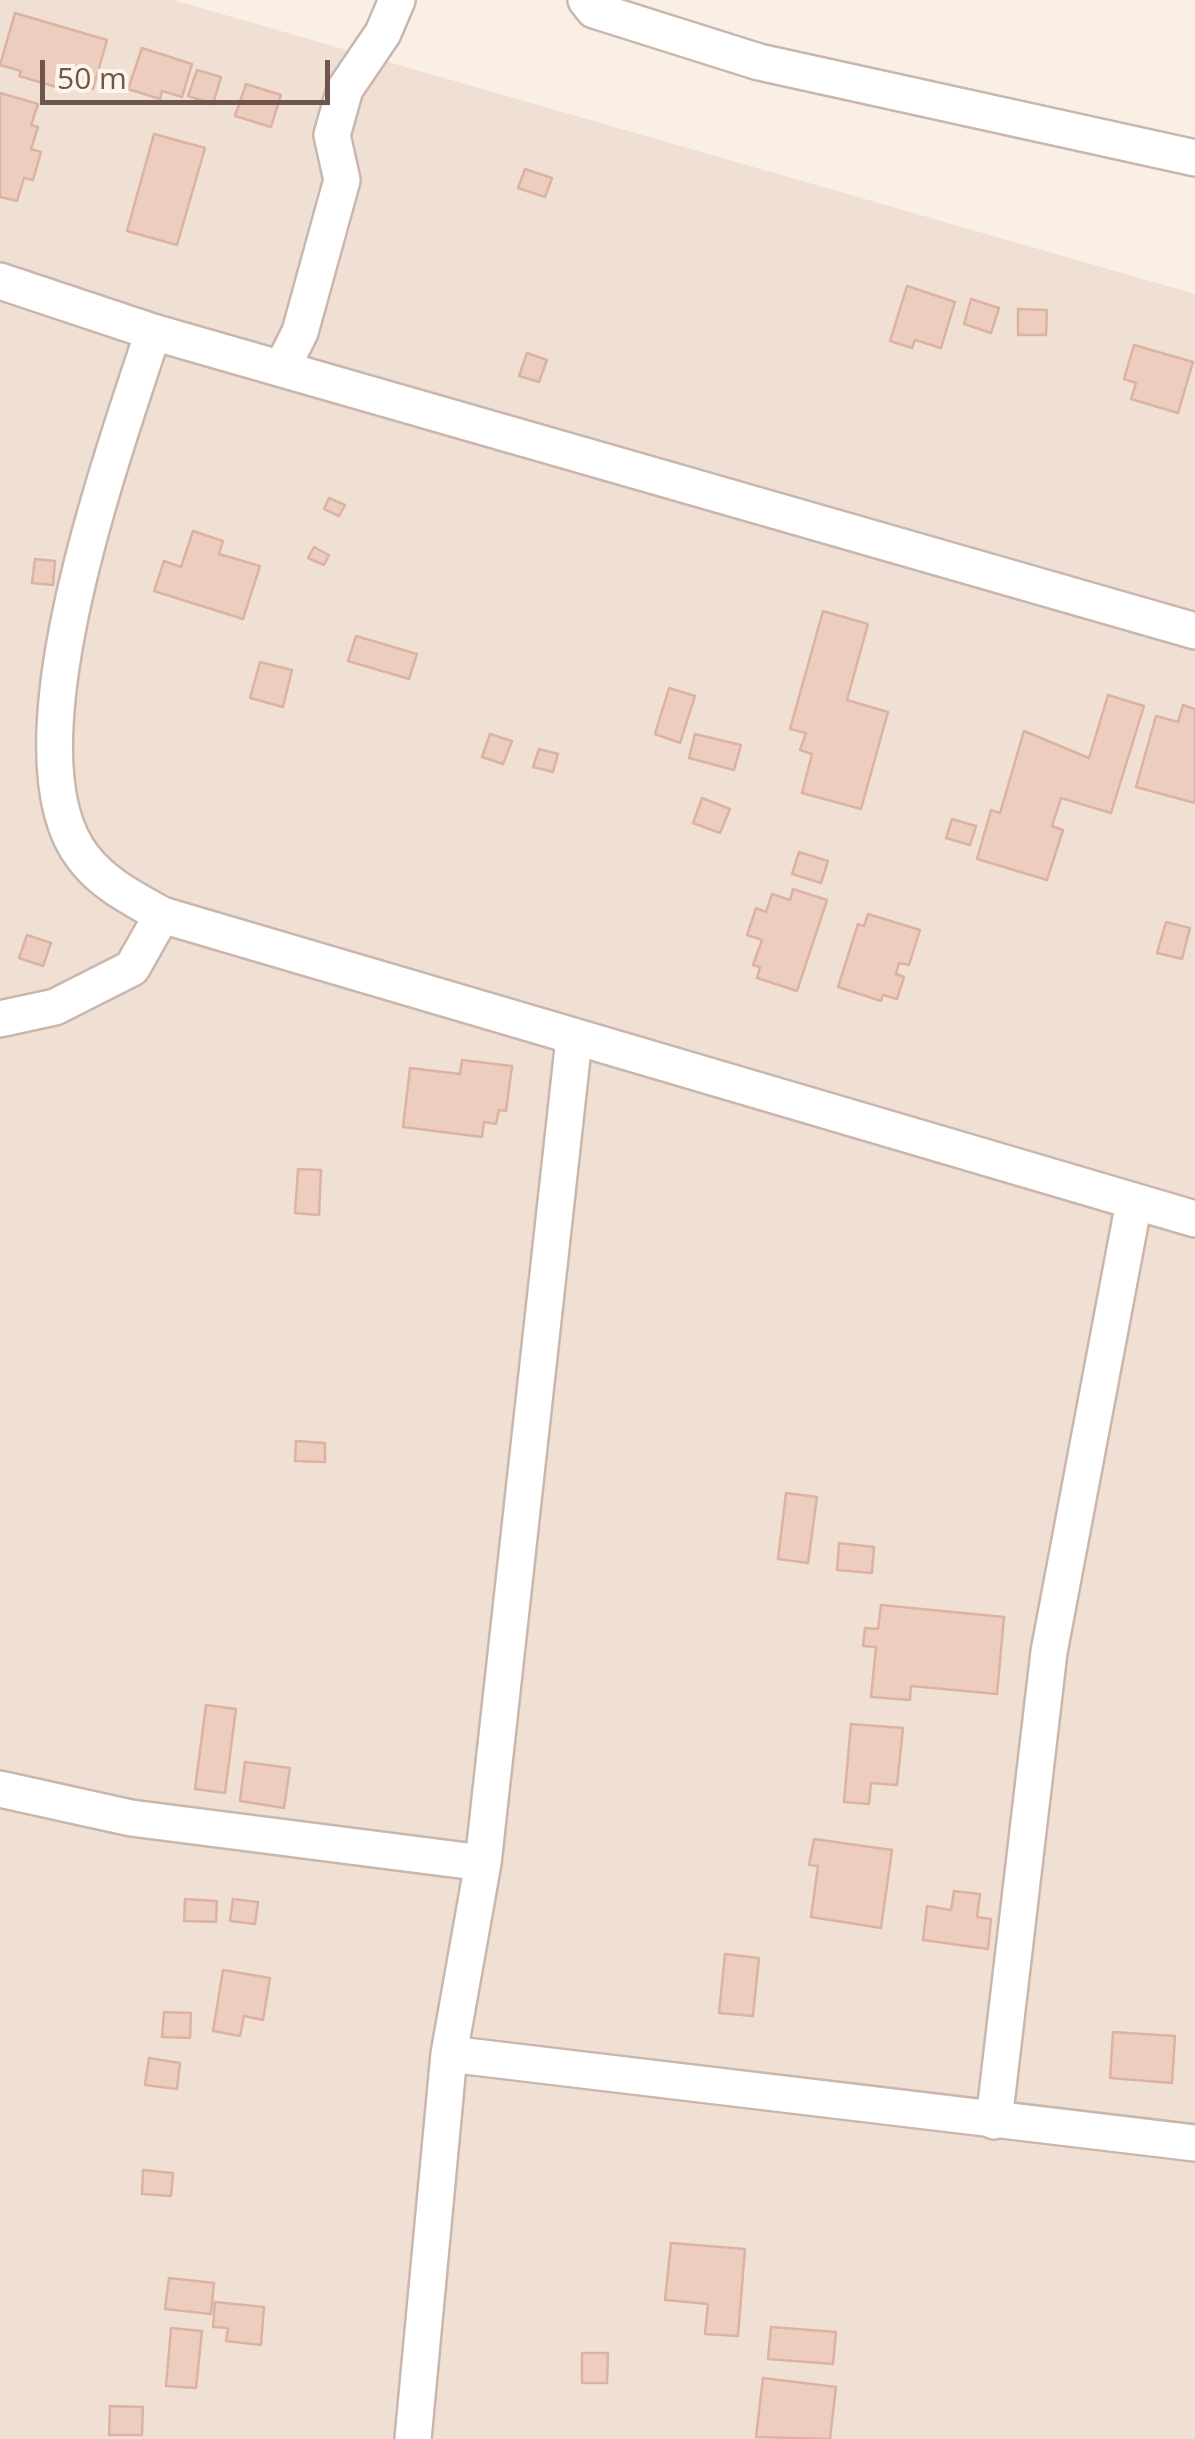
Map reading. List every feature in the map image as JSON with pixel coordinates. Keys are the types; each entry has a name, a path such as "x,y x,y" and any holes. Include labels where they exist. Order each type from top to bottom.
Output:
{"street":[{"path":"282,368 300,332 311,279 342,180 332,135 345,89 383,33 397,0"},
{"path":"586,0 594,10 759,62 1195,158"},
{"path":"0,281 153,332 1195,631"},
{"path":"153,332 98,504 56,688 57,800 81,855 116,889 162,914 574,1039 1195,1219"},
{"path":"0,1019 55,1006 132,968 162,914"},
{"path":"413,2439 450,2054 483,1863 574,1039"},
{"path":"994,2121 1049,1652 1134,1202"},
{"path":"0,1789 132,1818 483,1863"},
{"path":"450,2054 1195,2143"}],"shaded area":[{"path":"0,0 173,0 1195,294 1195,2439 0,2439"}],"building":[{"path":"15,13 107,40 93,89 70,82 67,90 19,76 21,71 0,65"},
{"path":"142,48 192,64 182,97 162,91 160,99 128,89"},
{"path":"197,70 221,77 213,104 188,96"},
{"path":"246,84 281,95 271,127 235,116"},
{"path":"0,93 38,104 31,125 38,127 31,149 41,152 33,180 24,178 17,201 0,197"},
{"path":"154,134 205,148 177,245 127,231"},
{"path":"525,169 552,178 545,197 518,188"},
{"path":"907,286 955,302 941,348 915,340 912,348 890,341"},
{"path":"971,299 999,308 991,333 964,324"},
{"path":"1018,309 1047,310 1046,335 1018,335"},
{"path":"1134,345 1193,362 1178,413 1131,399 1136,383 1124,379"},
{"path":"527,353 547,360 539,382 519,376"},
{"path":"329,498 345,505 339,516 324,509"},
{"path":"193,531 223,541 219,554 260,566 243,619 154,591 164,561 181,567"},
{"path":"314,547 329,555 324,565 308,558"},
{"path":"35,559 55,561 53,585 32,583"},
{"path":"823,611 868,624 847,700 888,712 861,809 802,793 812,754 800,750 806,733 790,729"},
{"path":"356,636 417,654 409,679 348,661"},
{"path":"260,662 292,670 283,707 250,698"},
{"path":"669,688 695,696 680,743 655,734"},
{"path":"1108,695 1144,706 1111,813 1061,798 1052,826 1063,830 1047,880 977,859 991,810 1000,813 1024,731 1089,758"},
{"path":"1183,705 1195,709 1195,803 1136,787 1156,716 1178,722"},
{"path":"490,734 512,741 503,764 482,757"},
{"path":"695,734 741,745 734,770 689,758"},
{"path":"539,749 558,754 553,772 533,767"},
{"path":"702,798 730,809 720,833 693,823"},
{"path":"952,819 976,826 970,845 946,838"},
{"path":"799,852 828,861 821,883 792,874"},
{"path":"793,889 827,900 797,991 757,978 760,967 753,965 762,940 747,935 756,908 766,912 772,894 790,900"},
{"path":"868,914 920,930 909,965 899,963 896,974 904,977 897,999 883,995 881,1001 838,987 858,924 864,926"},
{"path":"1166,922 1190,928 1182,959 1157,953"},
{"path":"27,935 51,943 43,966 19,958"},
{"path":"462,1060 512,1066 506,1111 499,1110 496,1124 484,1122 482,1137 403,1127 410,1068 460,1074"},
{"path":"298,1169 321,1170 319,1215 295,1213"},
{"path":"296,1441 325,1443 325,1462 295,1461"},
{"path":"786,1493 817,1497 808,1563 778,1559"},
{"path":"839,1543 874,1547 872,1573 837,1570"},
{"path":"881,1605 1004,1617 997,1694 911,1686 910,1700 871,1697 876,1647 863,1646 865,1628 878,1629"},
{"path":"206,1705 236,1709 225,1793 195,1789"},
{"path":"851,1724 903,1728 897,1785 871,1783 869,1804 844,1802"},
{"path":"245,1762 290,1768 284,1808 240,1801"},
{"path":"814,1839 892,1850 881,1928 811,1917 818,1866 809,1865"},
{"path":"954,1891 980,1894 977,1917 991,1919 988,1949 923,1940 927,1906 951,1910"},
{"path":"185,1899 217,1901 216,1922 184,1921"},
{"path":"233,1899 258,1902 255,1924 230,1921"},
{"path":"725,1954 759,1958 753,2016 719,2013"},
{"path":"223,1970 270,1978 263,2020 244,2016 240,2036 213,2031"},
{"path":"164,2012 191,2013 190,2038 162,2037"},
{"path":"1113,2032 1175,2036 1172,2083 1110,2078"},
{"path":"149,2058 180,2063 177,2089 145,2085"},
{"path":"143,2170 173,2173 171,2196 142,2194"},
{"path":"671,2243 745,2249 738,2336 705,2334 708,2304 665,2300"},
{"path":"169,2278 214,2283 211,2314 165,2309"},
{"path":"215,2302 264,2307 261,2345 226,2341 228,2328 213,2327"},
{"path":"771,2327 836,2332 833,2364 768,2359"},
{"path":"171,2328 202,2331 196,2388 166,2386"},
{"path":"582,2353 608,2353 607,2383 582,2383"},
{"path":"763,2378 836,2387 830,2439 756,2437"},
{"path":"110,2406 143,2407 142,2435 109,2435"}]}
